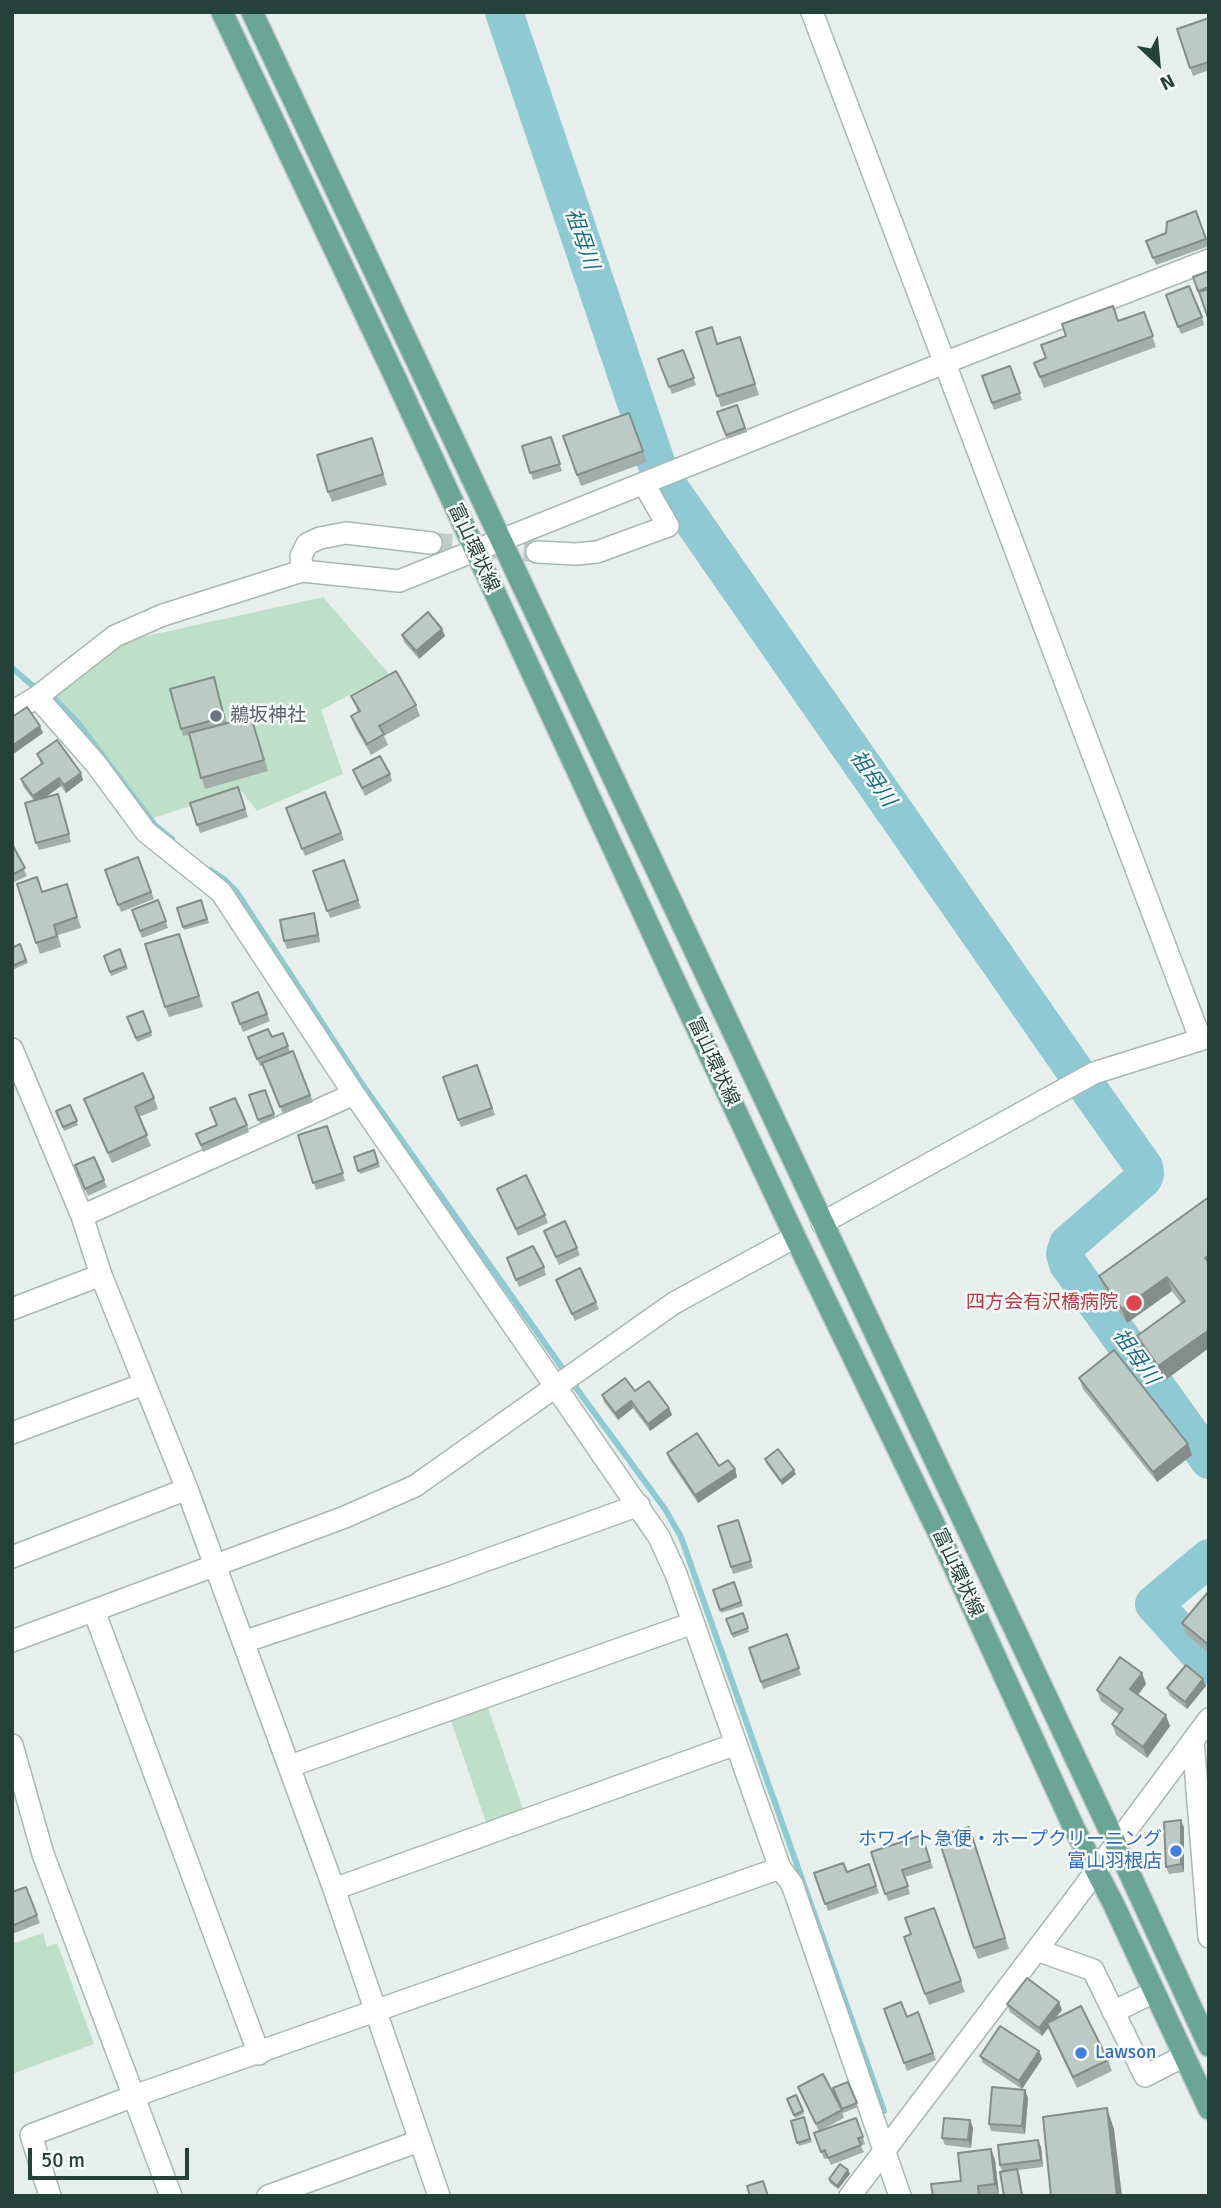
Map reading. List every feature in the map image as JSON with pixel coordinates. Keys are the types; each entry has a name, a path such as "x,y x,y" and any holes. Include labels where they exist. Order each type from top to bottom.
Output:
{"main road":[{"name":"富山環状線","path":"222,12 795,1237 939,1534 1209,2109"},
{"name":"富山環状線","path":"252,12 1209,2046"}],"street":[{"path":"812,12 944,363 1205,1037 1094,1073 822,1223"},
{"path":"12,712 42,694 115,636 163,615 302,570 399,581 1209,260"},
{"path":"537,552 597,552 668,526 644,484"},
{"path":"302,570 301,556 307,544 320,538 346,533 431,543"},
{"path":"42,694 146,832 221,892 354,1094 659,1536 671,1561 780,1868 792,1884 900,2196"},
{"path":"12,1049 82,1216 101,1275 187,1489 334,1889 439,2196"},
{"path":"82,1216 354,1094"},
{"path":"12,1641 345,1517 415,1486 674,1303 795,1237"},
{"path":"12,1309 101,1275"},
{"path":"12,1433 144,1384"},
{"path":"12,1557 187,1489"},
{"path":"243,1642 445,1575 639,1505"},
{"path":"94,1611 259,2054"},
{"path":"290,1766 693,1623"},
{"path":"850,2196 1209,1719"},
{"path":"1193,1740 1209,1937"},
{"path":"334,1889 736,1744"},
{"path":"12,1745 43,1854 171,2196"},
{"path":"50,2196 31,2135 134,2096 780,1868"},
{"path":"1037,1950 1093,1970 1145,2076 1184,2056"},
{"path":"1114,2011 1154,1992"},
{"path":"268,2196 419,2141"}],"green space":[{"path":"323,597 389,674 321,710 343,774 257,811 241,790 153,818 48,701 128,640"},
{"path":"488,1708 523,1809 486,1822 451,1721"},
{"path":"43,1933 47,1947 57,1943 94,2044 12,2074 12,1944"}],"building":[{"path":"1209,18 1209,62 1190,68 1177,29"},
{"path":"1196,211 1206,239 1153,258 1146,241 1166,233 1167,222"},
{"path":"1209,271 1209,287 1198,291 1193,277"},
{"path":"1189,286 1202,317 1178,327 1166,295"},
{"path":"1209,289 1209,318 1208,318 1199,292"},
{"path":"1113,306 1118,321 1144,312 1153,336 1040,377 1034,363 1046,358 1041,345 1066,336 1062,324"},
{"path":"712,327 717,344 740,337 755,384 717,396 696,332"},
{"path":"683,350 694,378 669,387 658,359"},
{"path":"1010,366 1020,393 992,403 982,376"},
{"path":"737,405 745,428 726,435 717,412"},
{"path":"629,413 643,451 577,475 563,436"},
{"path":"551,437 560,464 530,473 522,446"},
{"path":"372,438 383,474 328,492 317,455"},
{"path":"428,612 442,629 416,651 402,635"},
{"path":"396,671 416,705 379,726 384,734 367,744 351,716 360,711 351,696"},
{"path":"214,677 224,717 181,729 170,689"},
{"path":"27,707 40,726 12,746 12,717"},
{"path":"251,717 264,760 201,778 189,733"},
{"path":"57,740 81,773 64,785 59,778 33,796 21,779 43,763 37,754"},
{"path":"380,756 390,774 362,788 353,770"},
{"path":"238,787 245,809 197,825 190,803"},
{"path":"325,792 341,833 302,849 286,808"},
{"path":"58,794 69,834 36,843 25,803"},
{"path":"12,844 25,868 12,875"},
{"path":"138,857 151,892 118,905 105,870"},
{"path":"344,860 358,900 327,911 313,871"},
{"path":"37,877 42,892 67,884 77,917 54,925 57,936 36,943 17,884"},
{"path":"158,900 166,921 140,931 132,910"},
{"path":"201,900 207,919 183,927 177,908"},
{"path":"314,913 318,935 284,941 280,920"},
{"path":"179,934 199,996 165,1007 145,944"},
{"path":"20,944 26,960 12,966 12,948"},
{"path":"120,949 126,966 110,972 104,956"},
{"path":"258,992 267,1014 240,1024 232,1003"},
{"path":"143,1011 151,1032 136,1038 127,1017"},
{"path":"268,1029 272,1037 283,1033 288,1046 257,1059 248,1037"},
{"path":"293,1051 310,1095 280,1107 262,1063"},
{"path":"477,1065 492,1108 458,1120 443,1077"},
{"path":"143,1073 154,1098 135,1107 147,1135 108,1153 84,1099"},
{"path":"265,1090 274,1114 258,1120 249,1095"},
{"path":"235,1098 247,1125 201,1145 196,1134 217,1125 210,1108"},
{"path":"70,1105 77,1121 63,1127 56,1111"},
{"path":"327,1126 343,1173 313,1183 298,1135"},
{"path":"374,1150 378,1163 358,1171 354,1157"},
{"path":"94,1157 104,1180 85,1189 75,1165"},
{"path":"526,1175 545,1215 516,1229 497,1189"},
{"name":"四方会有沢橋病院","path":"1209,1197 1209,1255 1205,1258 1209,1263 1209,1330 1158,1366 1137,1336 1185,1301 1167,1277 1122,1309 1099,1276"},
{"path":"565,1221 577,1248 556,1257 544,1231"},
{"path":"533,1246 544,1267 516,1280 507,1258"},
{"path":"580,1268 596,1302 572,1314 556,1280"},
{"path":"1114,1350 1188,1444 1153,1472 1079,1378"},
{"path":"625,1378 635,1391 649,1381 669,1408 648,1424 631,1401 615,1413 602,1395"},
{"path":"697,1433 719,1466 728,1460 735,1469 695,1495 667,1453"},
{"path":"778,1449 794,1470 781,1481 765,1459"},
{"path":"738,1520 751,1561 731,1567 718,1526"},
{"path":"734,1582 741,1602 720,1610 713,1590"},
{"path":"1209,1591 1209,1645 1182,1623"},
{"path":"743,1613 748,1628 732,1634 726,1619"},
{"path":"787,1634 799,1668 761,1682 749,1648"},
{"path":"1120,1657 1142,1673 1130,1689 1166,1715 1143,1747 1112,1724 1123,1709 1097,1690"},
{"path":"1186,1665 1203,1679 1185,1702 1167,1688"},
{"name":"ホワイト急便・ホープクリーニング 富山羽根店","path":"1181,1820 1181,1864 1166,1867 1164,1822"},
{"path":"969,1827 1005,1938 974,1948 938,1837"},
{"path":"922,1835 930,1861 902,1870 908,1886 885,1894 871,1852"},
{"path":"843,1863 847,1872 869,1864 876,1886 825,1904 814,1873"},
{"path":"26,1887 37,1915 12,1926 12,1892"},
{"path":"934,1908 961,1981 925,1994 904,1937 911,1934 905,1918"},
{"path":"1027,1978 1059,2002 1039,2028 1007,2004"},
{"path":"901,2002 907,2017 918,2012 933,2053 904,2063 884,2009"},
{"name":"Lawson","path":"1081,2006 1108,2060 1073,2077 1047,2023"},
{"path":"1000,2026 1039,2051 1019,2081 980,2056"},
{"path":"823,2074 842,2110 816,2124 798,2087"},
{"path":"848,2082 857,2103 842,2109 833,2088"},
{"path":"992,2087 1025,2090 1022,2126 989,2124"},
{"path":"796,2095 803,2111 794,2115 787,2099"},
{"path":"1107,2108 1117,2196 1051,2196 1043,2117"},
{"path":"804,2117 810,2139 797,2143 791,2121"},
{"path":"856,2118 863,2137 858,2138 861,2145 828,2158 825,2150 821,2152 814,2133"},
{"path":"944,2118 970,2120 968,2140 942,2138"},
{"path":"1038,2140 1041,2160 1000,2165 998,2145"},
{"path":"991,2149 995,2184 978,2186 979,2196 933,2196 931,2184 961,2181 958,2153"},
{"path":"840,2164 848,2170 837,2186 829,2179"},
{"path":"1017,2169 1022,2196 1004,2196 1000,2172"},
{"path":"763,2181 768,2196 750,2196 747,2186"}],"waterway":[{"name":"祖母川","path":"504,12 657,465"},
{"name":"祖母川","path":"669,487 1075,1071"},
{"path":"12,668 33,686 55,699 79,724 155,825 172,839"},
{"path":"210,870 236,891 360,1081 665,1509 681,1537 884,2111"},
{"name":"祖母川","path":"1090,1091 1144,1167 1145,1174 1143,1179 1068,1244 1065,1254 1068,1264 1209,1460"},
{"name":"祖母川","path":"1209,1558 1154,1604 1209,1665"}],"tunnel":[{"path":"431,543 537,552"}],"place":[{"name":"鵜坂神社","path":"216,716"},
{"name":"四方会有沢橋病院","path":"1134,1303"},
{"name":"ホワイト急便・ホープクリーニング 富山羽根店","path":"1176,1851"},
{"name":"Lawson","path":"1081,2053"}]}
